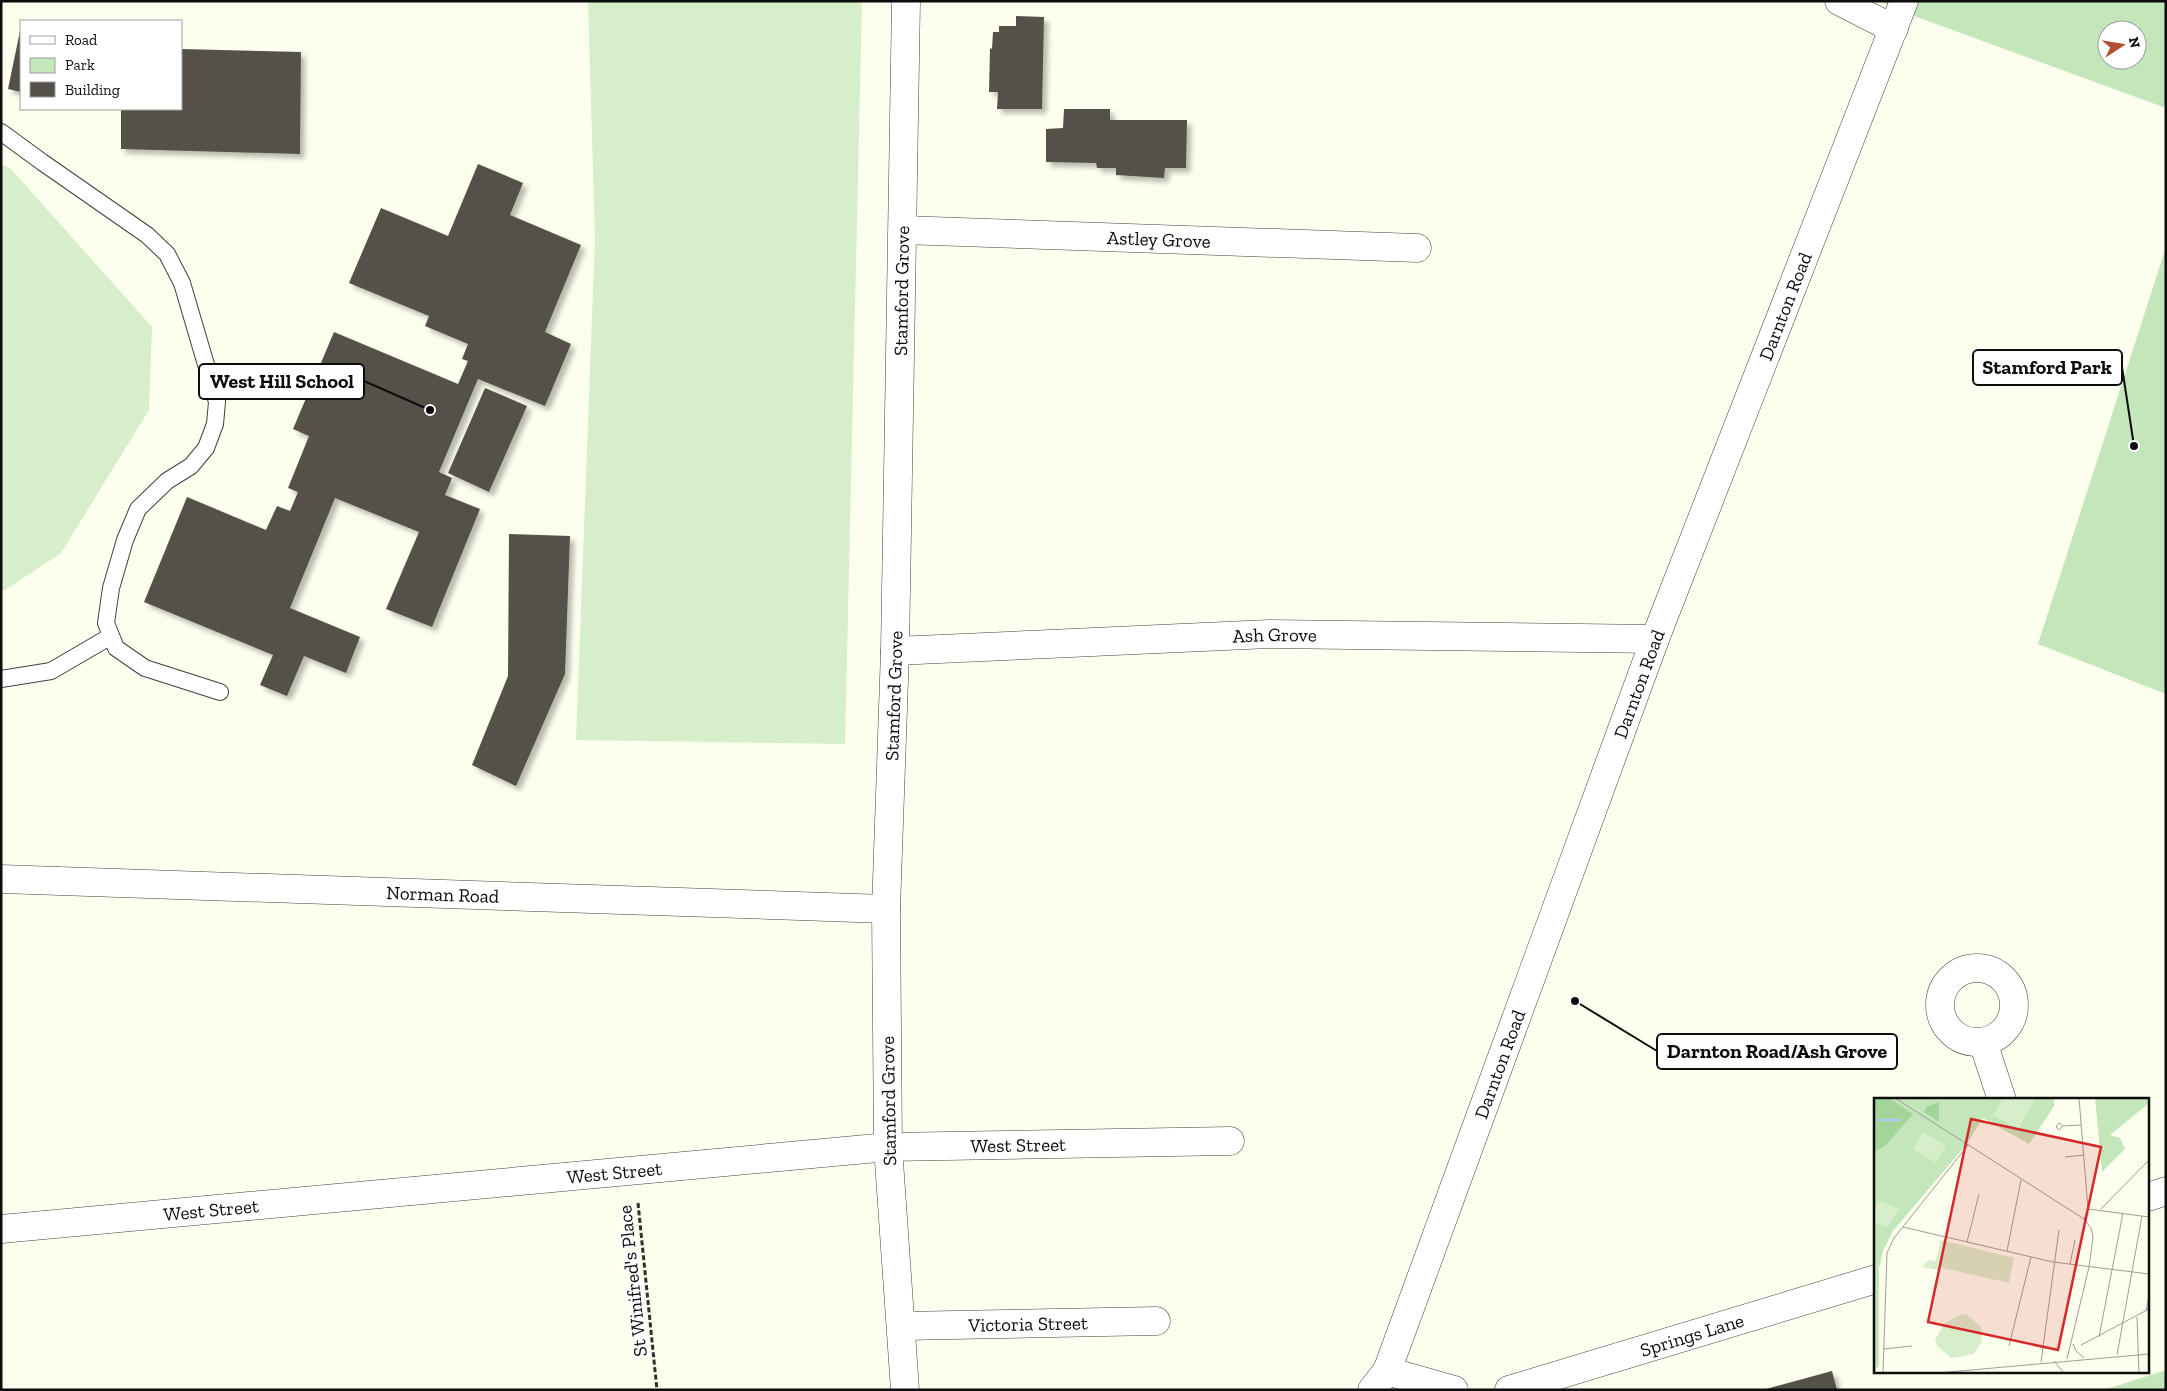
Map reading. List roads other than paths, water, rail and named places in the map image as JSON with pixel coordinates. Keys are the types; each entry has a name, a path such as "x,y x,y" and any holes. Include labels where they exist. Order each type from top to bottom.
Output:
{"street":[{"name":"Stamford Grove","path":"905,1390 888,1147 886,909 895,651 906,1"},
{"path":"1840,1 1894,29"},
{"name":"Darnton Road","path":"1379,1380 1654,639 1904,1"},
{"name":"Astley Grove","path":"903,230 1416,248"},
{"name":"Ash Grove","path":"895,651 1269,634 1654,639"},
{"name":"Norman Road","path":"1,879 886,909"},
{"path":"1983,1042 2001,1098"},
{"name":"West Street","path":"1,1229 888,1147 1230,1141"},
{"path":"2150,1196 2166,1191"},
{"name":"Springs Lane","path":"1509,1390 1874,1280"},
{"name":"Victoria Street","path":"902,1326 1156,1321"},
{"path":"1379,1380 1454,1390"}],"lane":[{"path":"1,132 147,235 167,254 182,283 217,402 215,424 206,448 191,466 167,481 138,509 125,540 111,588 106,623 116,648 145,668 220,692"},
{"path":"1,678 51,671 111,636"}],"place":[{"name":"West Hill School","path":"430,410"},
{"name":"Stamford Park","path":"2134,446"},
{"name":"Darnton Road/Ash Grove","path":"1575,1001"}]}
